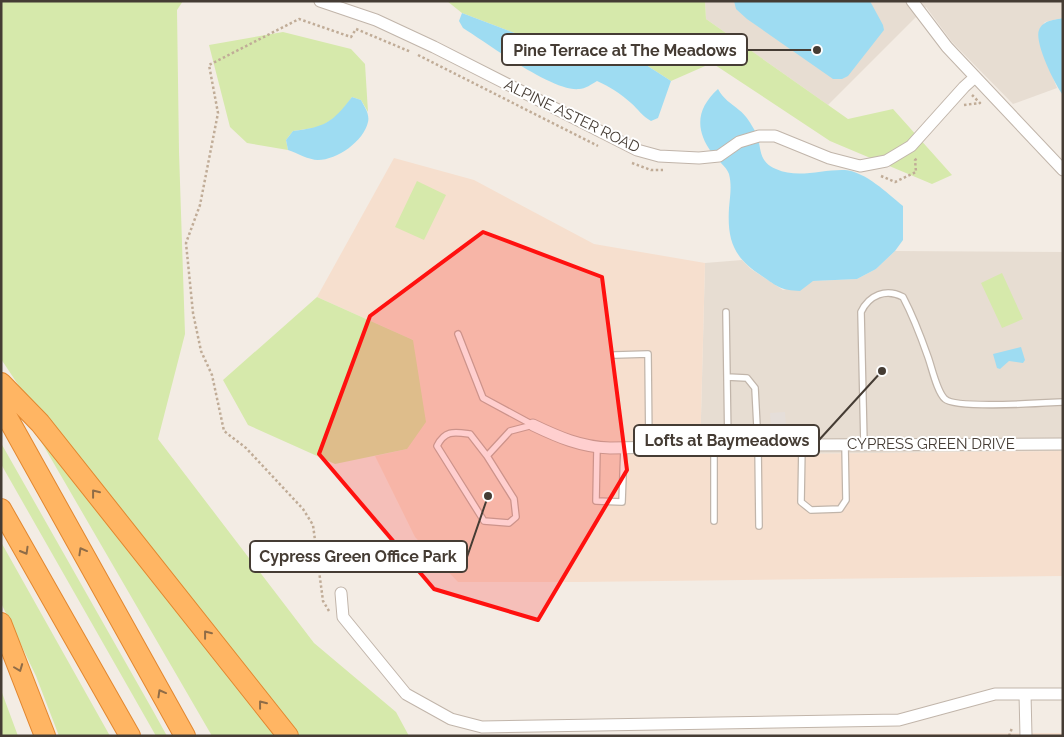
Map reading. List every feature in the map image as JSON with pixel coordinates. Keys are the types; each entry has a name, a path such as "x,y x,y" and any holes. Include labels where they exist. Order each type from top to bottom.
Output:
{"highway":[{"path":"1,384 40,423 288,736"},
{"path":"1,406 185,736"},
{"path":"1,509 130,736"},
{"path":"1,623 45,736"}],"street":[{"name":"ALPINE ASTER ROAD","path":"320,1 376,20 637,150 659,156 699,158 719,156 739,142 759,136 775,136 829,158 860,166 886,161 911,146 964,87 976,77"},
{"path":"912,1 938,37 1063,170"},
{"name":"CYPRESS GREEN DRIVE","path":"533,425 560,438 597,448 864,444 1063,444"},
{"path":"341,593 343,617 406,694 451,719 482,727 899,720 995,694 1063,694"},
{"path":"1025,694 1026,736"}],"lane":[{"path":"864,444 861,312 866,302 877,294 896,294 903,297 928,356 941,394 946,400 952,403 980,404 1063,402"},
{"path":"726,312 728,446"},
{"path":"458,334 484,398 533,425"},
{"path":"615,355 648,354 649,447"},
{"path":"727,377 747,378 755,388 759,526"},
{"path":"487,456 510,431 533,425"},
{"path":"453,432 470,434 487,456 514,499 516,517 509,523 484,521 437,446 441,438 453,432"},
{"path":"802,445 801,502 811,510 840,509 846,500 845,445"},
{"path":"714,446 714,521"},
{"path":"597,448 596,501 622,502 624,448"}],"path":[{"path":"333,615 322,602 313,525 303,509 253,455 224,431 212,375 201,351 193,313 186,244 200,205 218,113 209,65 300,19 351,37 356,29 414,53 602,148"},
{"path":"963,106 980,103 964,87"},
{"path":"879,175 895,182 916,172 916,160 922,153"},
{"path":"626,160 651,170 670,170"},
{"path":"1009,736 1015,723"}],"highlighted area":[{"path":"483,232 602,277 627,470 538,620 434,589 319,454 370,316"}],"shaded area":[{"path":"705,1 1063,1 1063,18 1045,22 1039,30 1039,39 1057,88 1013,104 952,42 926,7 828,105 706,19"},
{"path":"394,158 474,180 594,244 705,263 700,455 1063,451 1063,576 458,582 415,537 375,456 407,449 413,340 317,297"},
{"path":"895,251 1063,252 1063,451 700,455 705,263 742,260 751,269 783,290 812,281 857,279 876,269"},
{"path":"785,412 786,427 771,427 770,413"},
{"path":"1063,733 1063,736 628,736"}],"green space":[{"path":"1,1 183,1 177,10 179,152 185,334 158,439 314,643 396,712 409,736 299,736 222,636 37,413 1,359"},
{"path":"447,1 705,1 706,19 848,119 893,109 952,175 932,184 830,141 712,63 671,81 640,61 557,49 462,13"},
{"path":"283,32 351,49 365,64 368,112 361,100 352,97 339,115 320,127 293,131 286,140 288,150 247,143 230,127 209,45"},
{"path":"417,181 446,195 424,240 395,227"},
{"path":"1002,273 1023,319 1002,328 981,283"},
{"path":"317,297 413,340 426,422 407,449 335,464 248,425 223,380"},
{"path":"24,412 277,736 212,736"},
{"path":"1,443 167,736 156,736 1,464"},
{"path":"1,542 110,736 59,736 36,676 1,603"},
{"path":"1,690 18,736 1,736"}],"water":[{"path":"734,1 870,1 884,30 848,76 842,79 833,79 747,19 736,9"},
{"path":"462,13 557,49 640,61 671,81 658,118 651,121 623,96 597,81 581,89 568,88 537,75 463,28 459,21"},
{"path":"1063,18 1063,95 1046,63 1038,36 1043,24"},
{"path":"718,89 748,120 755,131 765,162 770,166 784,172 793,173 837,170 853,172 876,184 903,206 903,240 895,251 876,269 857,279 813,281 800,291 780,287 752,269 734,248 731,239 729,230 731,187 729,174 706,144 701,128 700,120 705,104"},
{"path":"352,97 361,100 368,116 368,122 361,136 349,148 333,157 318,160 307,158 288,150 286,140 293,131 313,128 327,122 339,113"},
{"path":"1021,347 1025,360 1023,363 1009,361 1000,369 997,368 993,354"}],"place":[{"name":"Pine Terrace at The Meadows","path":"817,50"},
{"name":"Lofts at Baymeadows","path":"882,371"},
{"name":"Cypress Green Office Park","path":"488,496"}]}
